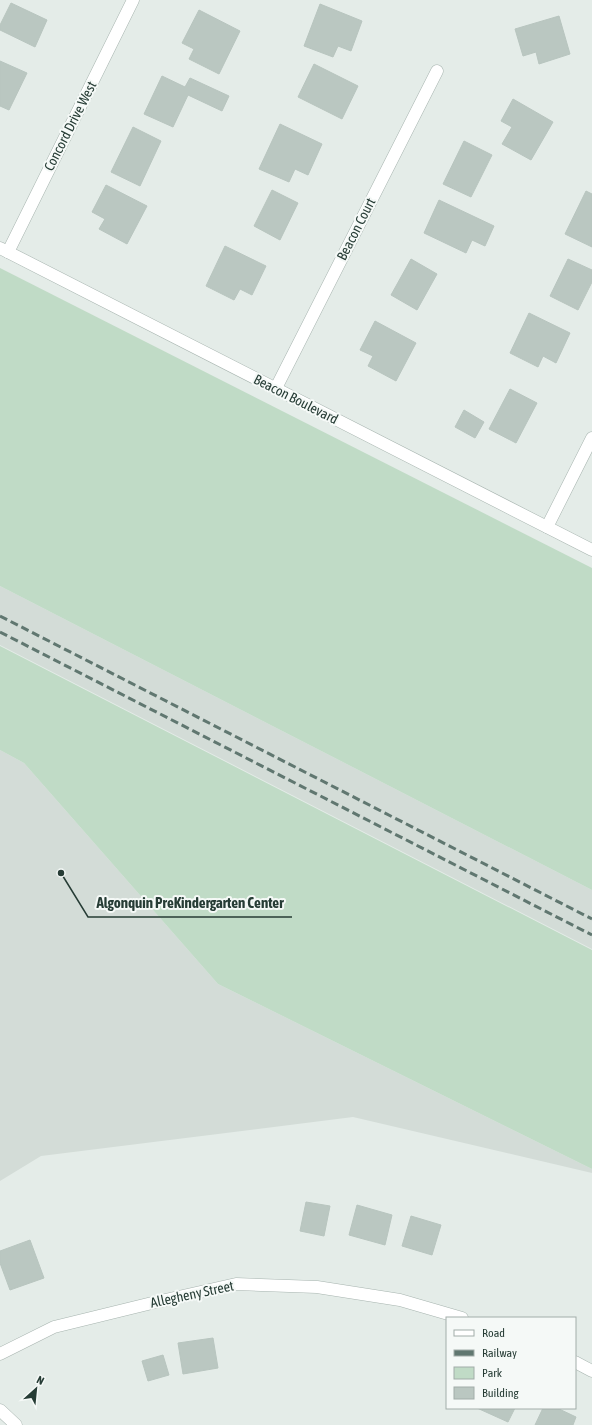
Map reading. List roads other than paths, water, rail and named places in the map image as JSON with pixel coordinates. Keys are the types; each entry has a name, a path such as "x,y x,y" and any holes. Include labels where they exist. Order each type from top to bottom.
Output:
{"street":[{"name":"Concord Drive West","path":"4,250 133,0"},
{"name":"Beacon Court","path":"276,388 437,70"},
{"name":"Beacon Boulevard","path":"4,250 592,550"},
{"path":"547,527 592,438"},
{"name":"Allegheny Street","path":"0,1354 54,1327 152,1302 236,1284 318,1287 400,1300 459,1317"},
{"path":"576,1362 592,1370"},
{"path":"0,1410 16,1425"}],"railway":[{"path":"0,616 592,919"},
{"path":"0,632 592,935"}],"place":[{"name":"Algonquin PreKindergarten Center","path":"61,873"}]}
